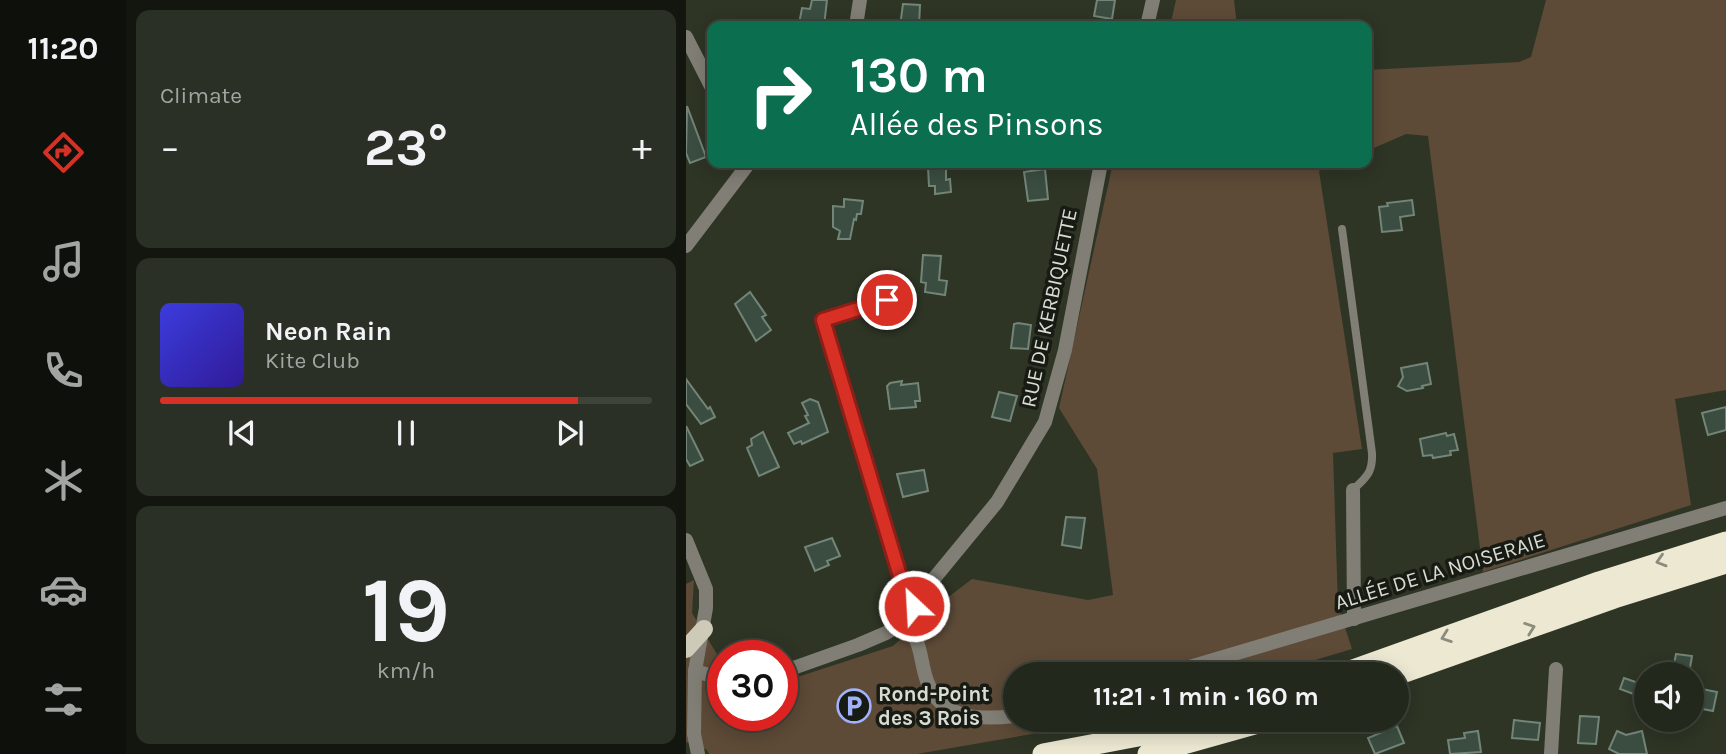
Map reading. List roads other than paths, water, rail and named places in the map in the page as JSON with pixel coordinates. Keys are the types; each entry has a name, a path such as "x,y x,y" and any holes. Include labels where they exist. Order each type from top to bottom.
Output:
{"highway":[{"path":"1375,662 1598,582 1726,542"},
{"path":"1409,671 1614,598 1726,563"},
{"path":"1043,754 1158,732"},
{"path":"1148,754 1226,732"}],"main road":[{"path":"686,649 704,629"}],"street":[{"path":"857,21 860,0"},
{"path":"1148,21 1153,0"},
{"path":"686,37 707,79"},
{"path":"686,246 745,168"},
{"name":"RUE DE KERBIQUETTE","path":"798,666 858,645 902,623 998,502 1045,422 1065,350 1100,168"},
{"path":"887,300 823,320 906,596 914,606"},
{"path":"1353,490 1354,619"},
{"name":"ALLÉE DE LA NOISERAIE","path":"1207,662 1726,508"},
{"path":"686,540 706,589 704,629 695,671 694,734 698,754"},
{"path":"902,623 918,640 927,682 941,705 965,716 1003,716"},
{"path":"1551,754 1556,669"},
{"path":"695,671 707,674"},
{"path":"686,689 695,671"}],"lane":[{"path":"1342,229 1373,466 1353,490"}],"place":[{"name":"Rond-Point des 3 Rois","path":"854,706"}]}
